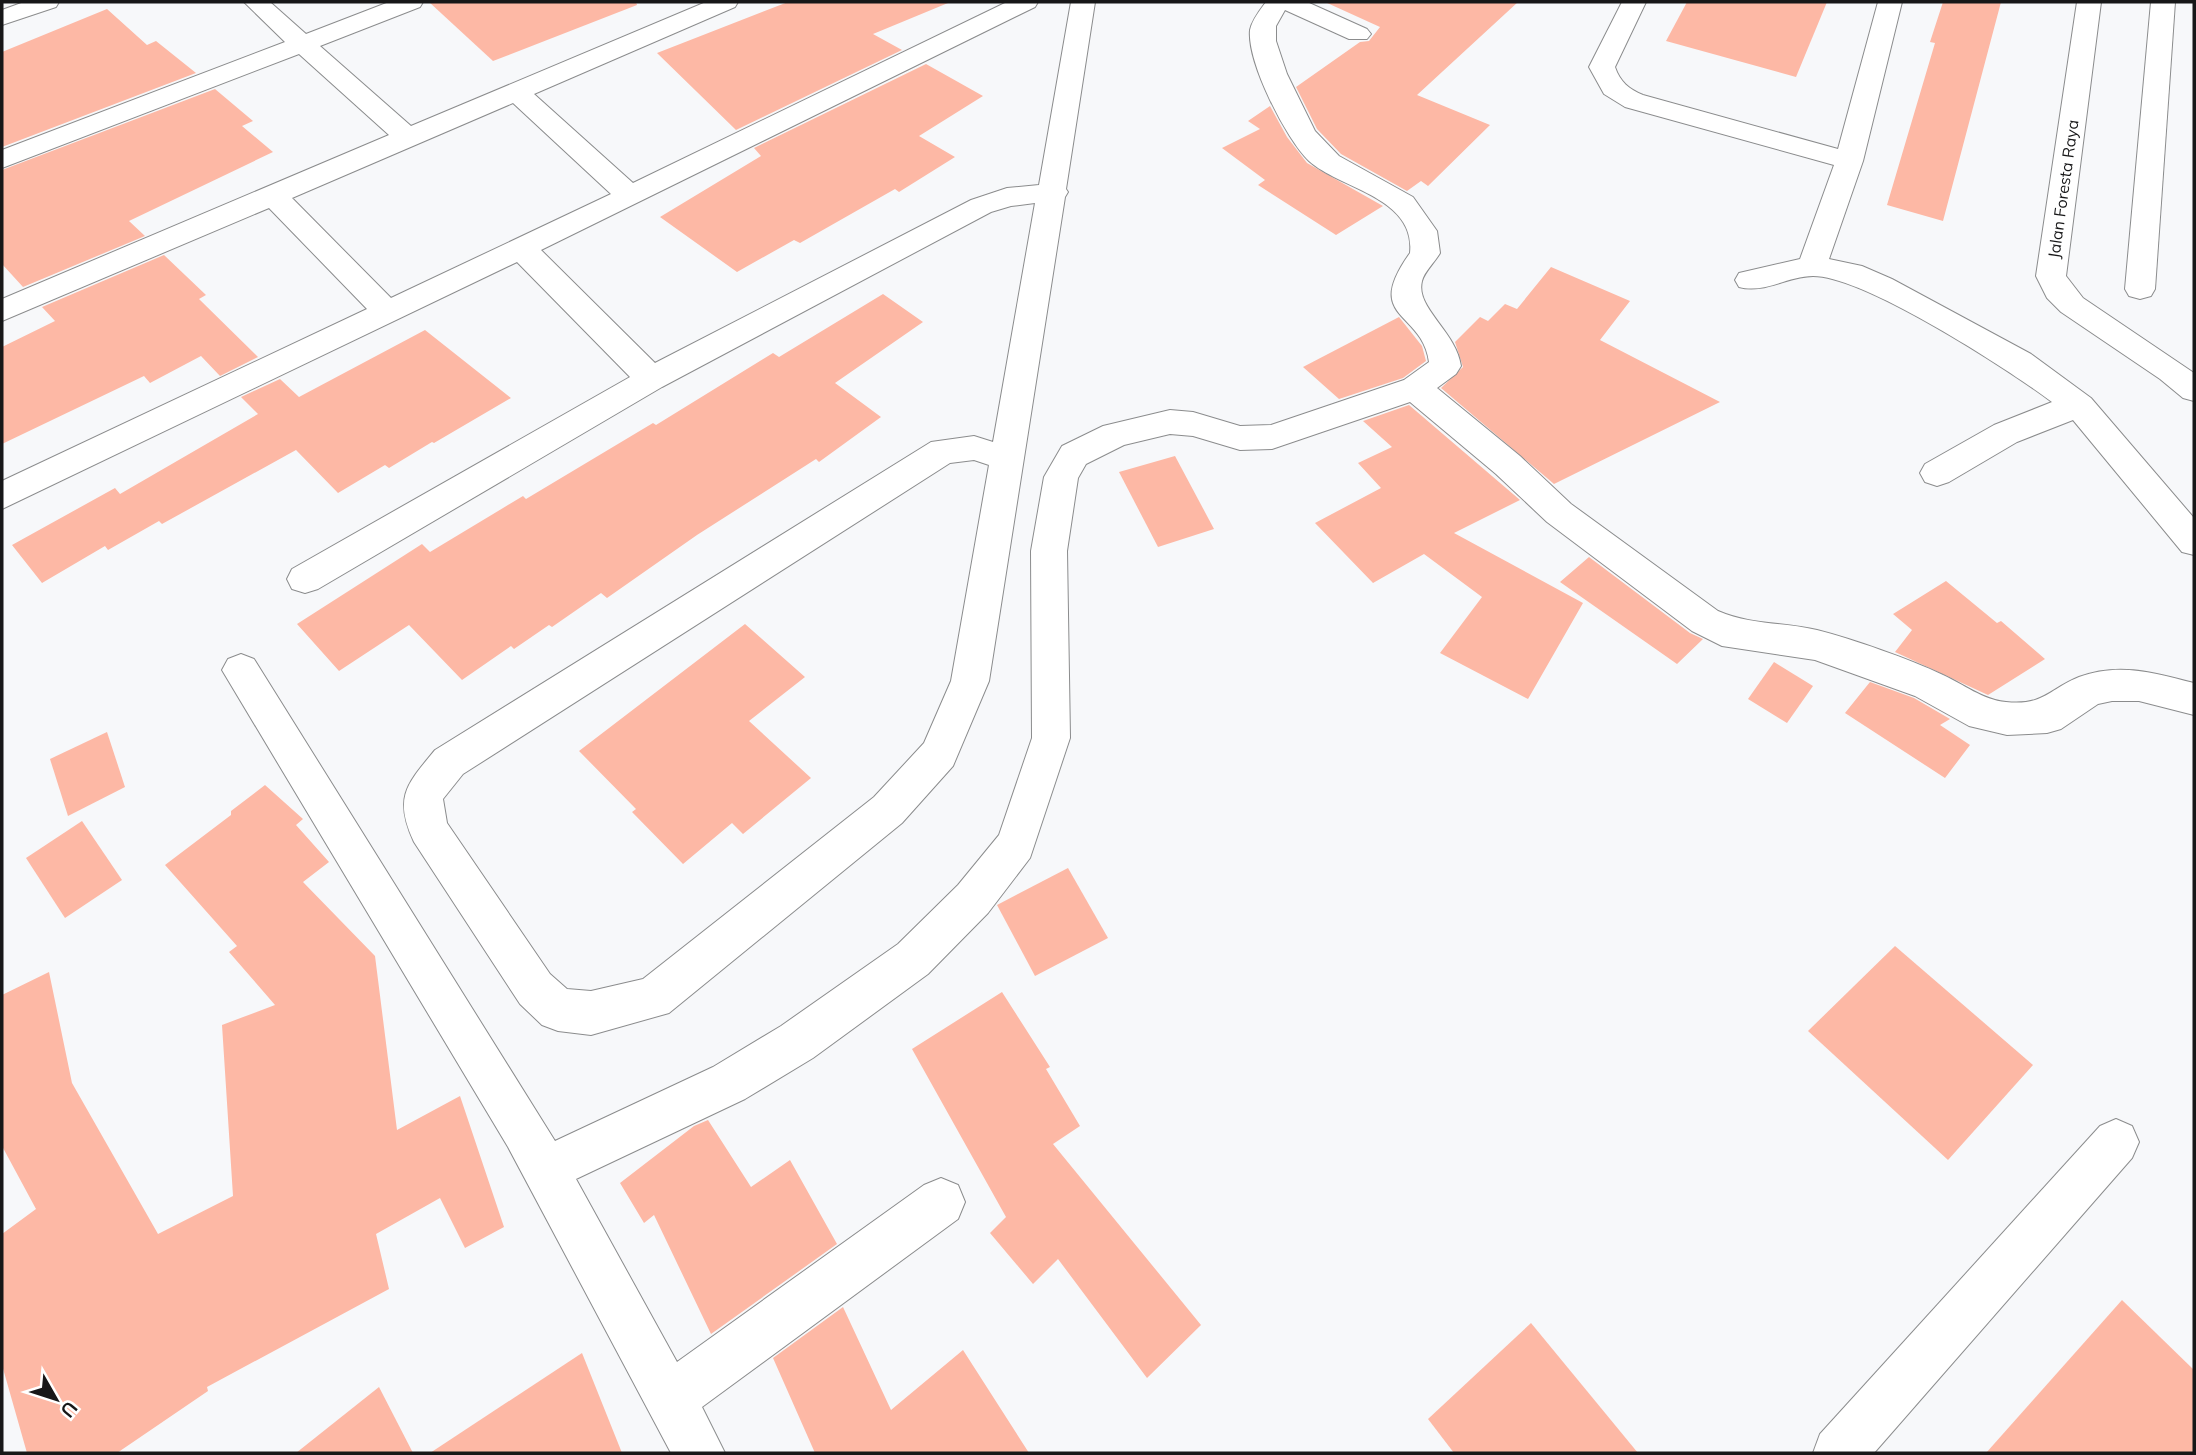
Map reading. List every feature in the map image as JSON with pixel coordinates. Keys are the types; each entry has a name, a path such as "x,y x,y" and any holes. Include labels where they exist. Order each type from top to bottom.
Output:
{"street":[{"path":"2,18 47,2"},
{"path":"256,2 407,137"},
{"path":"2,160 411,2"},
{"path":"2,311 726,2"},
{"path":"2,496 630,196 1026,2"},
{"path":"1006,458 974,448 943,451 449,762 422,794 428,829 535,989 558,1010 591,1013 654,998 888,810 939,754 970,681 1006,458 1054,192 1083,2"},
{"path":"544,1170 729,1083 797,1042 913,959 973,899 1016,845 1051,738 1049,551 1061,477 1074,455 1115,435 1170,422 1193,424 1240,438 1272,437 1415,388 1445,366 1444,350 1434,334 1412,311 1405,292 1410,274 1424,259 1427,237 1410,211 1383,190 1317,154 1305,136 1284,101 1272,64 1262,49 1263,28 1278,2"},
{"path":"1287,2 1358,33"},
{"path":"1634,2 1602,67 1607,84 1619,94 1634,102 1849,161"},
{"path":"1812,266 1849,161 1890,2"},
{"name":"Jalan Foresta Raya","path":"2090,2 2051,276 2058,291 2072,305 2171,371 2194,390"},
{"path":"2140,289 2170,10"},
{"path":"515,92 630,196"},
{"path":"305,579 651,379 981,206 1007,197 1054,192"},
{"path":"273,195 387,312"},
{"path":"521,248 651,379"},
{"path":"1749,280 1812,266 1851,273 1881,286 2020,362 2080,406 2194,542"},
{"path":"1415,388 1508,465 1559,513 1705,621 1735,635 1816,645 1928,685 1983,713 2007,719 2047,717 2089,690 2112,685 2148,687 2194,699"},
{"path":"1937,472 2003,432 2046,415 2080,406"},
{"path":"241,670 524,1131 699,1453"},
{"path":"1839,1453 2116,1142"},
{"path":"671,1398 941,1202"}],"building":[{"path":"429,2 636,2 637,5 493,61"},
{"path":"788,2 948,3 873,34 902,50 736,130 657,53"},
{"path":"1325,2 1518,2 1417,95 1490,125 1428,186 1421,181 1407,191 1341,154 1317,129 1296,87 1360,42 1369,41 1380,27"},
{"path":"1687,2 1827,2 1796,77 1666,41"},
{"path":"1943,2 2001,2 1943,221 1887,205 1935,43 1930,42"},
{"path":"107,9 147,45 156,41 196,73 2,147 2,52"},
{"path":"926,64 983,96 919,136 955,157 899,192 895,189 800,243 794,240 737,272 660,217 761,156 754,148"},
{"path":"215,89 253,121 242,126 273,152 129,221 145,236 23,287 2,264 2,170"},
{"path":"1270,106 1287,137 1307,163 1383,206 1336,235 1258,185 1265,180 1222,148 1260,129 1248,121"},
{"path":"164,255 206,295 199,299 258,357 220,376 201,356 150,383 144,376 2,444 2,347 55,321 42,307"},
{"path":"1551,267 1630,301 1600,340 1720,402 1554,484 1441,388 1463,367 1455,342 1480,317 1488,321 1505,304 1517,309"},
{"path":"883,294 923,322 835,383 881,417 819,462 816,459 697,535 607,598 601,593 552,627 549,625 514,649 511,646 462,680 409,625 339,671 297,624 422,544 430,552 523,496 526,499 653,423 656,425 773,353 779,357"},
{"path":"1399,317 1422,346 1426,361 1403,378 1339,399 1303,367"},
{"path":"425,330 511,398 389,468 385,465 338,493 296,450 162,524 159,521 108,550 105,546 42,583 12,545 115,488 120,494 258,414 241,397 280,379 299,397"},
{"path":"1409,405 1520,500 1454,533 1583,603 1528,699 1440,653 1482,597 1424,554 1373,583 1315,523 1381,488 1358,463 1392,447 1363,421"},
{"path":"1175,456 1214,529 1158,547 1119,472"},
{"path":"1589,557 1690,633 1703,639 1677,664 1560,582"},
{"path":"1946,581 1997,623 2001,621 2045,659 1988,695 1895,652 1912,630 1893,614"},
{"path":"745,624 805,677 749,721 811,778 743,834 732,823 683,864 632,812 636,809 579,751"},
{"path":"1774,662 1813,686 1787,723 1748,699"},
{"path":"1870,682 1914,698 1950,719 1940,725 1970,745 1945,778 1845,713"},
{"path":"107,732 125,787 68,816 50,759"},
{"path":"265,785 303,819 296,825 329,862 303,882 375,956 397,1130 460,1096 504,1227 465,1248 440,1198 376,1234 389,1289 207,1387 208,1391 117,1453 27,1453 2,1365 2,1234 36,1209 2,1146 2,995 49,972 72,1083 158,1234 233,1196 222,1025 275,1005 229,952 237,946 165,865 231,815 231,811"},
{"path":"82,821 122,880 65,918 26,858"},
{"path":"1068,868 1108,938 1035,976 997,905"},
{"path":"1895,946 2033,1065 1948,1160 1808,1031"},
{"path":"1002,992 1050,1067 1046,1069 1080,1126 1053,1144 1201,1325 1147,1378 1058,1259 1033,1284 990,1233 1006,1217 912,1049"},
{"path":"708,1120 751,1187 790,1160 837,1244 711,1334 654,1215 644,1223 620,1183 694,1126"},
{"path":"2122,1300 2194,1370 2194,1453 1986,1453"},
{"path":"843,1307 891,1410 963,1350 1029,1453 815,1453 773,1358"},
{"path":"1531,1323 1638,1453 1454,1453 1428,1419"},
{"path":"582,1353 622,1453 430,1453"},
{"path":"379,1387 413,1453 296,1453"}]}
